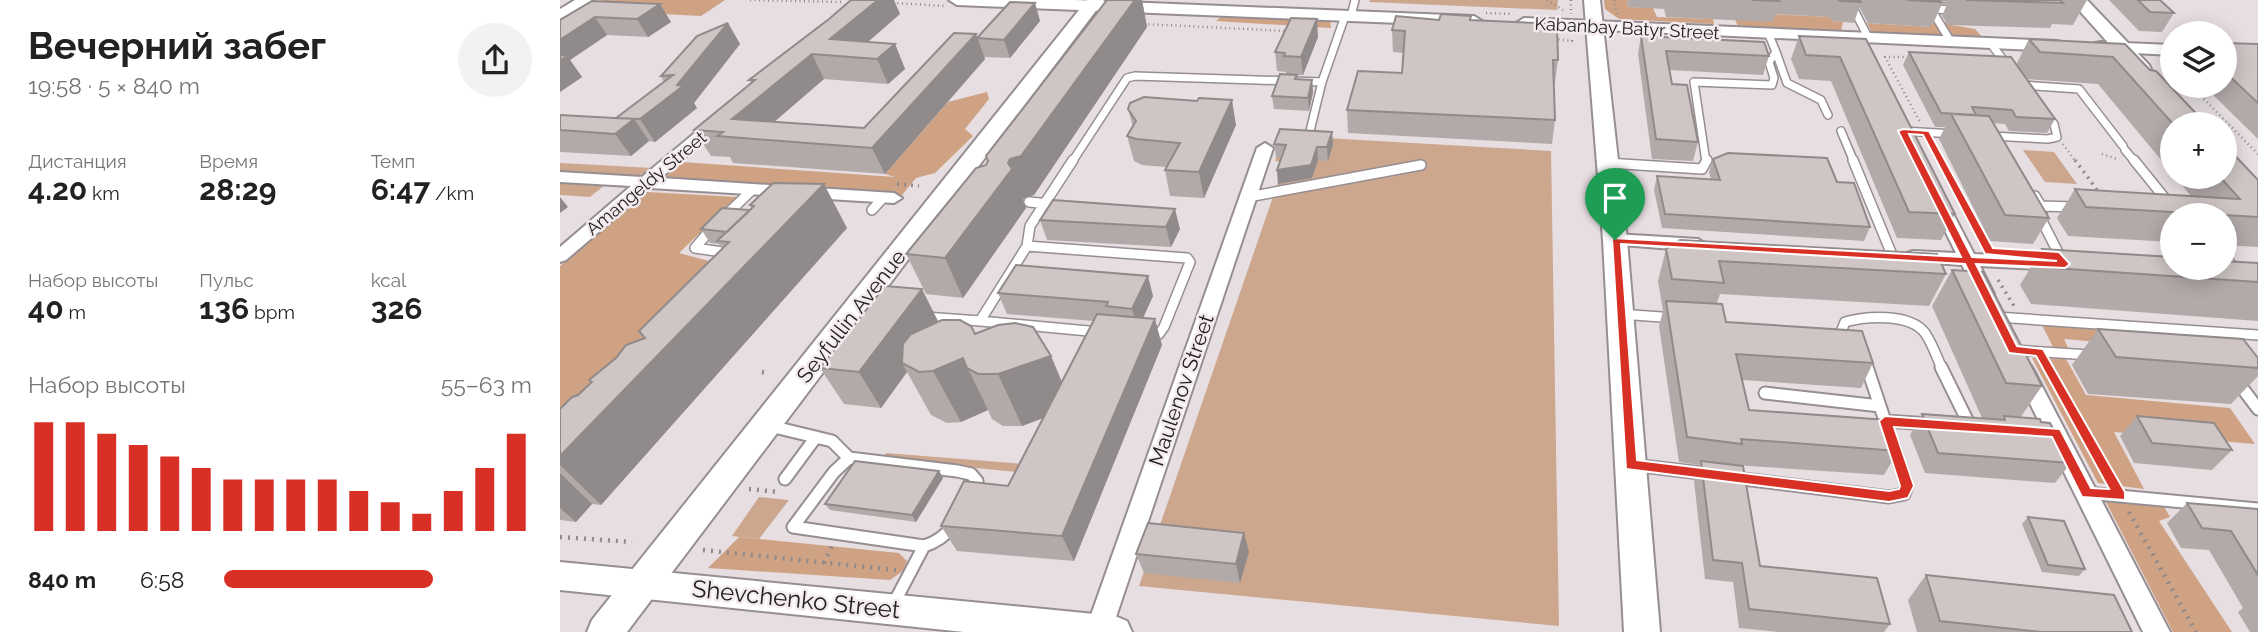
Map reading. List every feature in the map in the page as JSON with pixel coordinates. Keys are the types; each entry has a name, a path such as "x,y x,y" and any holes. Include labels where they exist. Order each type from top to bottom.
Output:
{"main road":[{"path":"2078,0 2155,83"},
{"path":"1578,1 1595,20 1615,240 1642,632"},
{"name":"Seyfullin Avenue","path":"605,632 766,425 862,312 1094,3"}],"street":[{"path":"560,16 586,0"},
{"name":"Kabanbay Batyr Street","path":"957,0 1350,11 1502,22 1595,20 1864,44 2076,46 2123,48 2160,55"},
{"path":"1892,110 1903,137"},
{"name":"Amangeldy Street","path":"560,256 726,114"},
{"name":"Maulenov Street","path":"1104,631 1265,148"},
{"path":"560,177 753,189 813,200 883,202"},
{"path":"1928,181 2014,350 2049,432 2087,493 2157,632"},
{"path":"1615,240 1714,246"},
{"path":"1885,255 2071,265"},
{"path":"2238,273 2258,274"},
{"name":"Shevchenko Street","path":"560,576 1104,631"}],"lane":[{"path":"1849,0 1864,44"},
{"path":"1951,43 1931,9 1963,10"},
{"path":"1310,131 1340,23 1350,11"},
{"path":"1769,35 1787,83 1821,100 1828,115"},
{"path":"1991,44 2031,95"},
{"path":"1607,163 1702,169 1707,161 1695,82 1772,85 1774,78 1769,62 1776,52"},
{"path":"980,321 1027,246 1030,226 1130,76 1322,82"},
{"path":"2023,85 2079,89 2124,148 2171,203"},
{"path":"1986,136 2049,139 2057,137 2054,124 2039,105"},
{"path":"1841,131 1885,255"},
{"path":"1903,137 1926,133 1962,134"},
{"path":"2002,142 2008,153"},
{"path":"1248,197 1421,165"},
{"path":"2028,184 2041,206 2043,223 2071,265"},
{"path":"736,253 695,248 753,189"},
{"path":"1029,202 1059,204"},
{"path":"2041,206 2086,208"},
{"path":"1027,246 1187,258 1190,262 1164,327 1159,334 1133,336"},
{"path":"1620,314 1694,320"},
{"path":"918,316 1106,333"},
{"path":"1997,317 2204,335 2258,335"},
{"path":"1840,332 1846,322 1858,318 1904,320 1924,331 1964,426 1885,421"},
{"path":"1630,465 1889,497 1904,494 1907,486 1857,341 1840,332 1827,331"},
{"path":"2014,350 2105,357"},
{"path":"2226,366 2258,409"},
{"path":"1765,393 1880,405"},
{"path":"766,425 832,441 849,458 971,474 977,481 949,535 924,546 793,527 834,471 849,458"},
{"path":"785,479 816,437"},
{"path":"2087,493 2258,509"},
{"path":"891,609 924,546"}],"path":[{"path":"750,0 841,2"},
{"path":"1547,0 1595,20 1614,0"},
{"path":"1142,24 1291,31"},
{"path":"1911,57 1885,57 1989,251"},
{"path":"2203,98 2258,154"},
{"path":"2057,137 2103,198"},
{"path":"2010,277 1997,276 2021,318"},
{"path":"2039,352 2196,632"},
{"path":"762,372 768,373"},
{"path":"749,489 783,492"},
{"path":"560,537 632,542"},
{"path":"824,563 832,546"},
{"path":"703,550 903,571"}],"shaded area":[{"path":"602,0 725,0 701,16 587,10"},
{"path":"1558,0 1557,10 1369,2"},
{"path":"1604,0 1627,0 1628,7 1653,8 1657,17 1713,19 1714,24 1619,19 1605,9"},
{"path":"1226,13 1330,18 1331,28 1216,21"},
{"path":"1770,14 1830,17 1833,21 1843,22 1841,31 1738,26 1735,20"},
{"path":"1927,21 1949,22 1952,25 1975,29 1983,38 1872,33 1867,23 1930,27"},
{"path":"987,92 989,99 965,129 973,136 935,173 916,178 902,195 663,179 682,162 895,177 885,174 948,102"},
{"path":"1291,136 1551,151 1559,626 1139,586 1285,162 1275,161 1282,140"},
{"path":"2023,150 2054,152 2077,184 2045,182"},
{"path":"560,163 653,168 635,178 560,173"},
{"path":"560,182 606,184 590,197 560,195"},
{"path":"647,192 737,197 679,253 724,265 560,437 560,266"},
{"path":"2040,321 2094,325 2101,335 2147,337 2140,328 2200,333 2220,364 2120,344 2064,339 2070,352 2055,351"},
{"path":"2032,358 2066,359 2086,395 2230,408 2255,444 2114,432 2144,489 2098,483"},
{"path":"886,453 1023,464 1017,472 884,459"},
{"path":"759,497 789,500 759,539 732,536"},
{"path":"2106,502 2163,505 2170,517 2159,521 2232,632 2173,632"},
{"path":"739,537 899,553 907,561 903,571 890,580 708,568"}],"building":[{"path":"851,0 878,0 830,39 895,44 877,59 812,54 732,119 864,128 954,33 976,34 872,148 717,136 723,132 694,130 755,80 749,80"},
{"path":"1107,0 1135,0 1021,156 1010,159 1008,163 1012,169 945,258 906,254 976,168 986,165 986,156"},
{"path":"1860,0 1861,2 1840,1"},
{"path":"1907,0 1940,0 1941,2"},
{"path":"1966,0 2060,0 2063,3"},
{"path":"2138,0 2160,0 2174,13 2150,12"},
{"path":"592,1 660,4 637,19 595,17 560,40 560,20"},
{"path":"1010,2 1035,3 1004,40 977,38"},
{"path":"1441,14 1471,16 1470,20 1557,24 1558,60 1553,60 1555,120 1347,110 1358,71 1402,73 1405,31 1392,30 1396,16 1439,20"},
{"path":"1291,18 1317,19 1301,57 1284,56 1285,53 1275,52"},
{"path":"728,23 677,85 683,86 640,119 616,118 673,75 661,76 697,36"},
{"path":"1641,36 1764,42 1769,56 1666,51 1672,84 1687,85 1698,142 1656,139"},
{"path":"1799,36 1866,39 1955,214 1909,212 1840,57 1806,55"},
{"path":"2029,39 2125,44 2150,70 2160,75 2160,98 2181,98 2195,112 2162,112 2113,57 2040,52"},
{"path":"2237,43 2258,44 2258,103 2237,83"},
{"path":"1909,52 2011,57 2055,119 2016,117 2012,110 1972,107 1976,115 1941,113"},
{"path":"1280,74 1297,75 1295,79 1312,80 1308,98 1272,96"},
{"path":"1144,97 1197,101 1199,98 1232,100 1199,172 1165,170 1180,143 1127,136 1136,121 1128,109 1130,103"},
{"path":"1951,114 1989,116 2049,218 2005,215"},
{"path":"560,115 634,119 615,134 560,130"},
{"path":"1280,129 1332,132 1327,147 1317,147 1311,165 1277,170 1286,145 1274,144"},
{"path":"1728,153 1827,158 1837,182 1854,183 1870,227 1665,214 1657,176 1720,180 1713,159"},
{"path":"2237,158 2258,180 2258,217 2237,216 2237,203 2160,203 2160,211 2086,207 2075,189 2240,199 2231,189 2237,189"},
{"path":"773,183 824,184 560,456 560,409 592,382 589,380 616,358 626,345 645,338 639,331 729,242 717,241 754,206 750,205"},
{"path":"1053,200 1175,209 1166,227 1040,220"},
{"path":"722,208 750,210 727,232 701,229"},
{"path":"1680,240 1937,254 1946,274 1719,261 1724,283 1672,279 1666,249"},
{"path":"2042,249 2160,256 2160,275 2054,268"},
{"path":"2237,262 2258,263 2258,282 2229,280 2237,280"},
{"path":"1016,265 1148,276 1132,309 1106,306 1108,302 998,293"},
{"path":"1952,270 1983,272 2042,386 2006,383"},
{"path":"885,286 922,289 859,372 820,368"},
{"path":"1666,301 1722,304 1726,322 1862,331 1873,363 1736,354 1749,410 1887,420 1898,451 1741,439 1742,444 1687,437"},
{"path":"1097,314 1155,319 1062,536 941,526 964,481 1008,486"},
{"path":"942,320 960,320 971,326 975,334 998,325 1015,323 1033,327 1051,356 998,374 978,374 967,368 963,358 933,371 919,372 902,363 903,344 911,334"},
{"path":"2098,329 2243,339 2258,358 2258,368 2116,357"},
{"path":"1922,414 2005,420 2004,416 2040,419 2041,422 2050,423 2071,463 1938,453"},
{"path":"2137,416 2214,423 2232,450 2152,443"},
{"path":"855,461 939,471 912,515 825,504"},
{"path":"1701,461 1743,466 1760,566 1877,578 1890,624 1749,609 1742,563 1713,560"},
{"path":"2187,503 2258,509 2258,575 2231,531 2202,528"},
{"path":"2028,517 2064,521 2085,569 2048,565"},
{"path":"1148,523 1244,533 1236,564 1136,554"},
{"path":"1926,575 2114,595 2132,632 2042,632 1940,621"}],"route":[{"path":"1615,240 1630,465 1889,497 1904,494 1907,486 1885,421 2056,433 2087,493 2120,496 2039,352 2014,350 1969,261 1903,131 1926,133 1989,251 2059,256 2065,264 1969,261 1615,240"}]}
